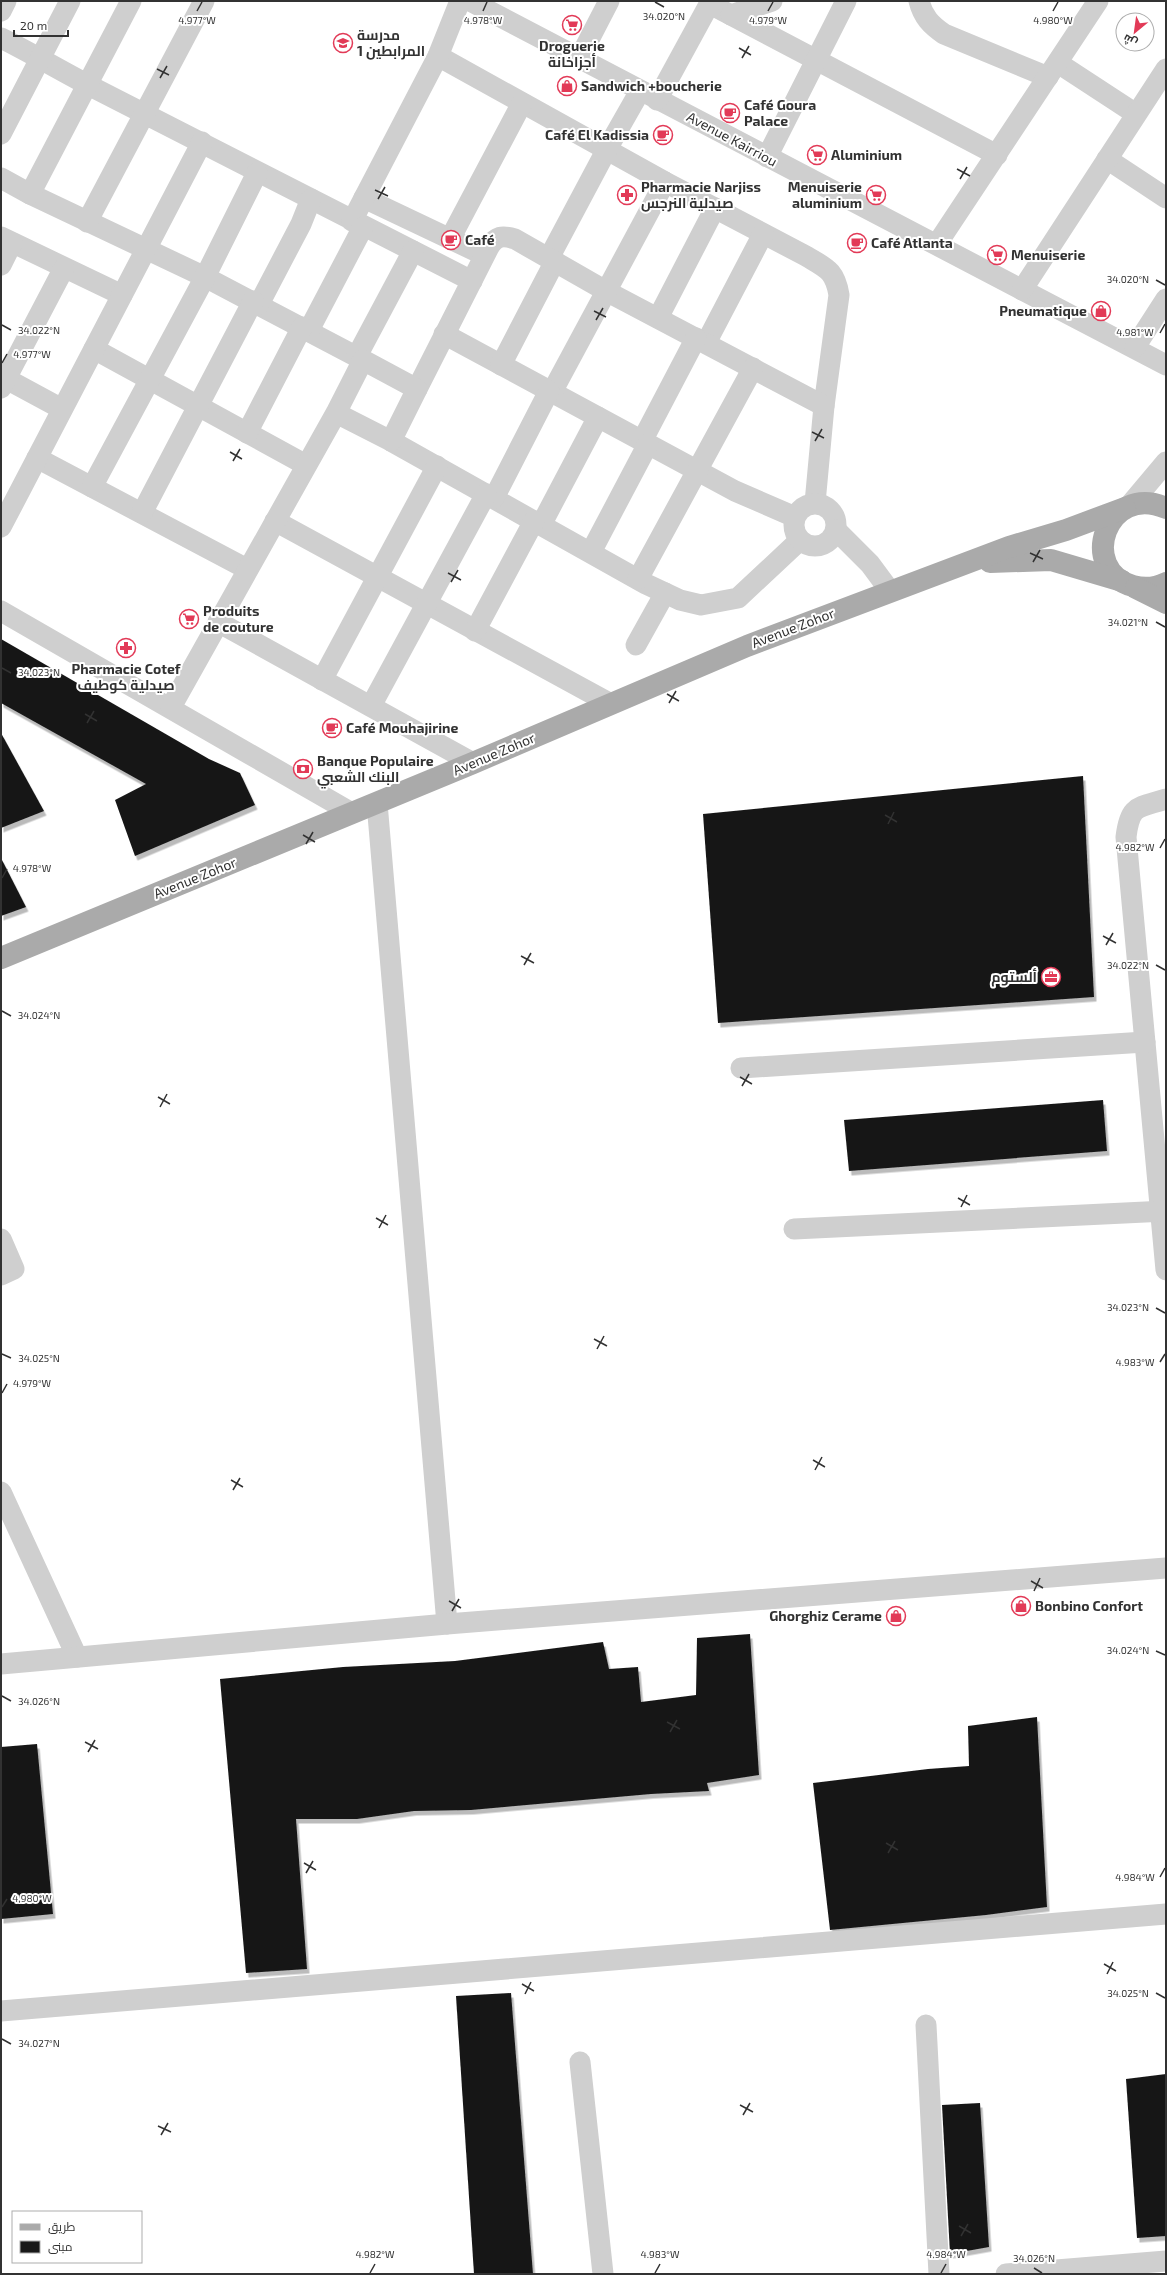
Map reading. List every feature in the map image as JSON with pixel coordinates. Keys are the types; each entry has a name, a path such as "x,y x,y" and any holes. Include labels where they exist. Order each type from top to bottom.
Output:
{"main road":[{"name":"Avenue Zohor","path":"1,958 473,763 747,646 1009,547 1066,530 1127,507 1149,503 1166,508"},
{"path":"1127,507 1112,519 1107,527 1103,543 1103,552 1110,569 1126,583 1166,603"},
{"name":"Avenue Zohor","path":"967,564 1035,559 1052,560 1126,583"},
{"path":"1126,583 1147,588 1166,583"}],"street":[{"path":"1,11 6,1"},
{"path":"1,134 70,1"},
{"path":"30,194 131,1"},
{"path":"248,433 306,328 357,224 364,198 438,56 460,1"},
{"name":"Avenue Kairriou","path":"470,1 767,157 937,244 1022,290 1135,347 1166,365"},
{"path":"579,59 609,1"},
{"path":"731,15 772,1"},
{"path":"767,157 846,1"},
{"path":"918,1 921,10 930,25 944,34 1053,70 1136,114"},
{"path":"937,244 1098,1"},
{"path":"501,365 607,150 649,95 711,2 731,15 997,155"},
{"path":"87,222 145,114 198,3"},
{"path":"1,38 40,57 88,85 202,142 257,173 472,281"},
{"path":"438,56 665,182 816,262 827,269 837,280 839,301 824,406 815,503"},
{"path":"1022,290 1136,114 1163,81"},
{"path":"450,239 522,103"},
{"path":"3,517 38,458 62,409 202,142"},
{"path":"1107,159 1166,198"},
{"path":"92,487 205,276 257,173"},
{"path":"1,178 87,222 205,276 306,328 417,389"},
{"path":"371,706 426,604 550,391 665,182"},
{"path":"364,198 484,255"},
{"path":"142,513 198,406 301,224 311,199"},
{"path":"658,318 715,208"},
{"path":"590,552 645,442 763,234"},
{"path":"391,441 484,255 494,240 500,236 506,236 552,260 824,406"},
{"path":"1,265 7,240 122,295"},
{"path":"171,707 336,413 360,358 413,251"},
{"path":"62,409 3,381 64,268"},
{"path":"1135,347 1166,299"},
{"path":"444,334 735,491 795,517"},
{"path":"94,349 306,465"},
{"path":"638,579 753,368"},
{"path":"336,413 391,441 638,579 680,600 701,605 738,598 800,540"},
{"path":"475,631 598,417"},
{"path":"38,458 248,569"},
{"path":"1127,507 1166,462"},
{"path":"322,680 436,466"},
{"path":"815,503 830,508 837,522 833,537 821,546 814,546 800,540 794,529 795,517 800,510 807,505 815,503"},
{"path":"275,521 610,704"},
{"path":"836,530 870,564 890,591"},
{"path":"636,645 665,593"},
{"path":"1,611 171,707 352,813"},
{"path":"218,622 473,763"},
{"path":"1166,799 1136,808 1128,818 1126,836 1145,1042 1163,1211 1166,1270"},
{"path":"377,803 447,1624"},
{"path":"742,1068 1145,1042"},
{"path":"794,1229 1163,1211"},
{"path":"1,1239 14,1269 1,1274"},
{"path":"1,1492 77,1657"},
{"path":"1,1664 447,1624 1166,1568"},
{"path":"1,2011 1166,1914"},
{"path":"926,2025 939,2274"},
{"path":"580,2062 603,2274"},
{"path":"1006,2274 1166,2261"}],"building":[{"path":"1,639 209,759 240,773 255,805 135,856 115,800 146,784 1,703"},
{"path":"1,733 44,811 1,828"},
{"path":"1083,776 1094,997 718,1023 703,814"},
{"path":"1,858 26,907 1,916"},
{"path":"1103,1100 1107,1151 849,1171 844,1120"},
{"path":"750,1634 759,1775 707,1783 709,1791 651,1794 471,1810 414,1811 357,1819 296,1819 307,1969 246,1973 220,1679 343,1667 455,1661 603,1642 609,1669 638,1667 641,1702 696,1695 697,1638"},
{"path":"1037,1717 1047,1907 986,1915 830,1930 813,1783 928,1769 969,1766 968,1726"},
{"path":"37,1744 53,1914 1,1919 1,1747"},
{"path":"511,1993 533,2274 474,2274 456,1996"},
{"path":"1166,2074 1166,2236 1137,2238 1126,2079"},
{"path":"980,2103 989,2247 950,2254 942,2105"}],"place":[{"name":"Droguerie أجزاخانة","path":"572,25"},
{"name":"مدرسة المرابطين 1","path":"343,43"},
{"name":"Sandwich +boucherie","path":"567,86"},
{"name":"Café Goura Palace","path":"730,113"},
{"name":"Café El Kadissia","path":"663,135"},
{"name":"Aluminium","path":"817,155"},
{"name":"Pharmacie Narjiss صيدلية النرجس","path":"627,195"},
{"name":"Menuiserie aluminium","path":"876,195"},
{"name":"Café","path":"451,240"},
{"name":"Café Atlanta","path":"857,243"},
{"name":"Menuiserie","path":"997,255"},
{"name":"Pneumatique","path":"1101,311"},
{"name":"Produits de couture","path":"189,619"},
{"name":"Pharmacie Cotef صيدلية كوطيف","path":"126,648"},
{"name":"Café Mouhajirine","path":"332,728"},
{"name":"Banque Populaire البنك الشعبي","path":"303,769"},
{"name":"ألستوم","path":"1051,977"},
{"name":"Bonbino Confort","path":"1021,1606"},
{"name":"Ghorghiz Cerame","path":"896,1616"}]}
